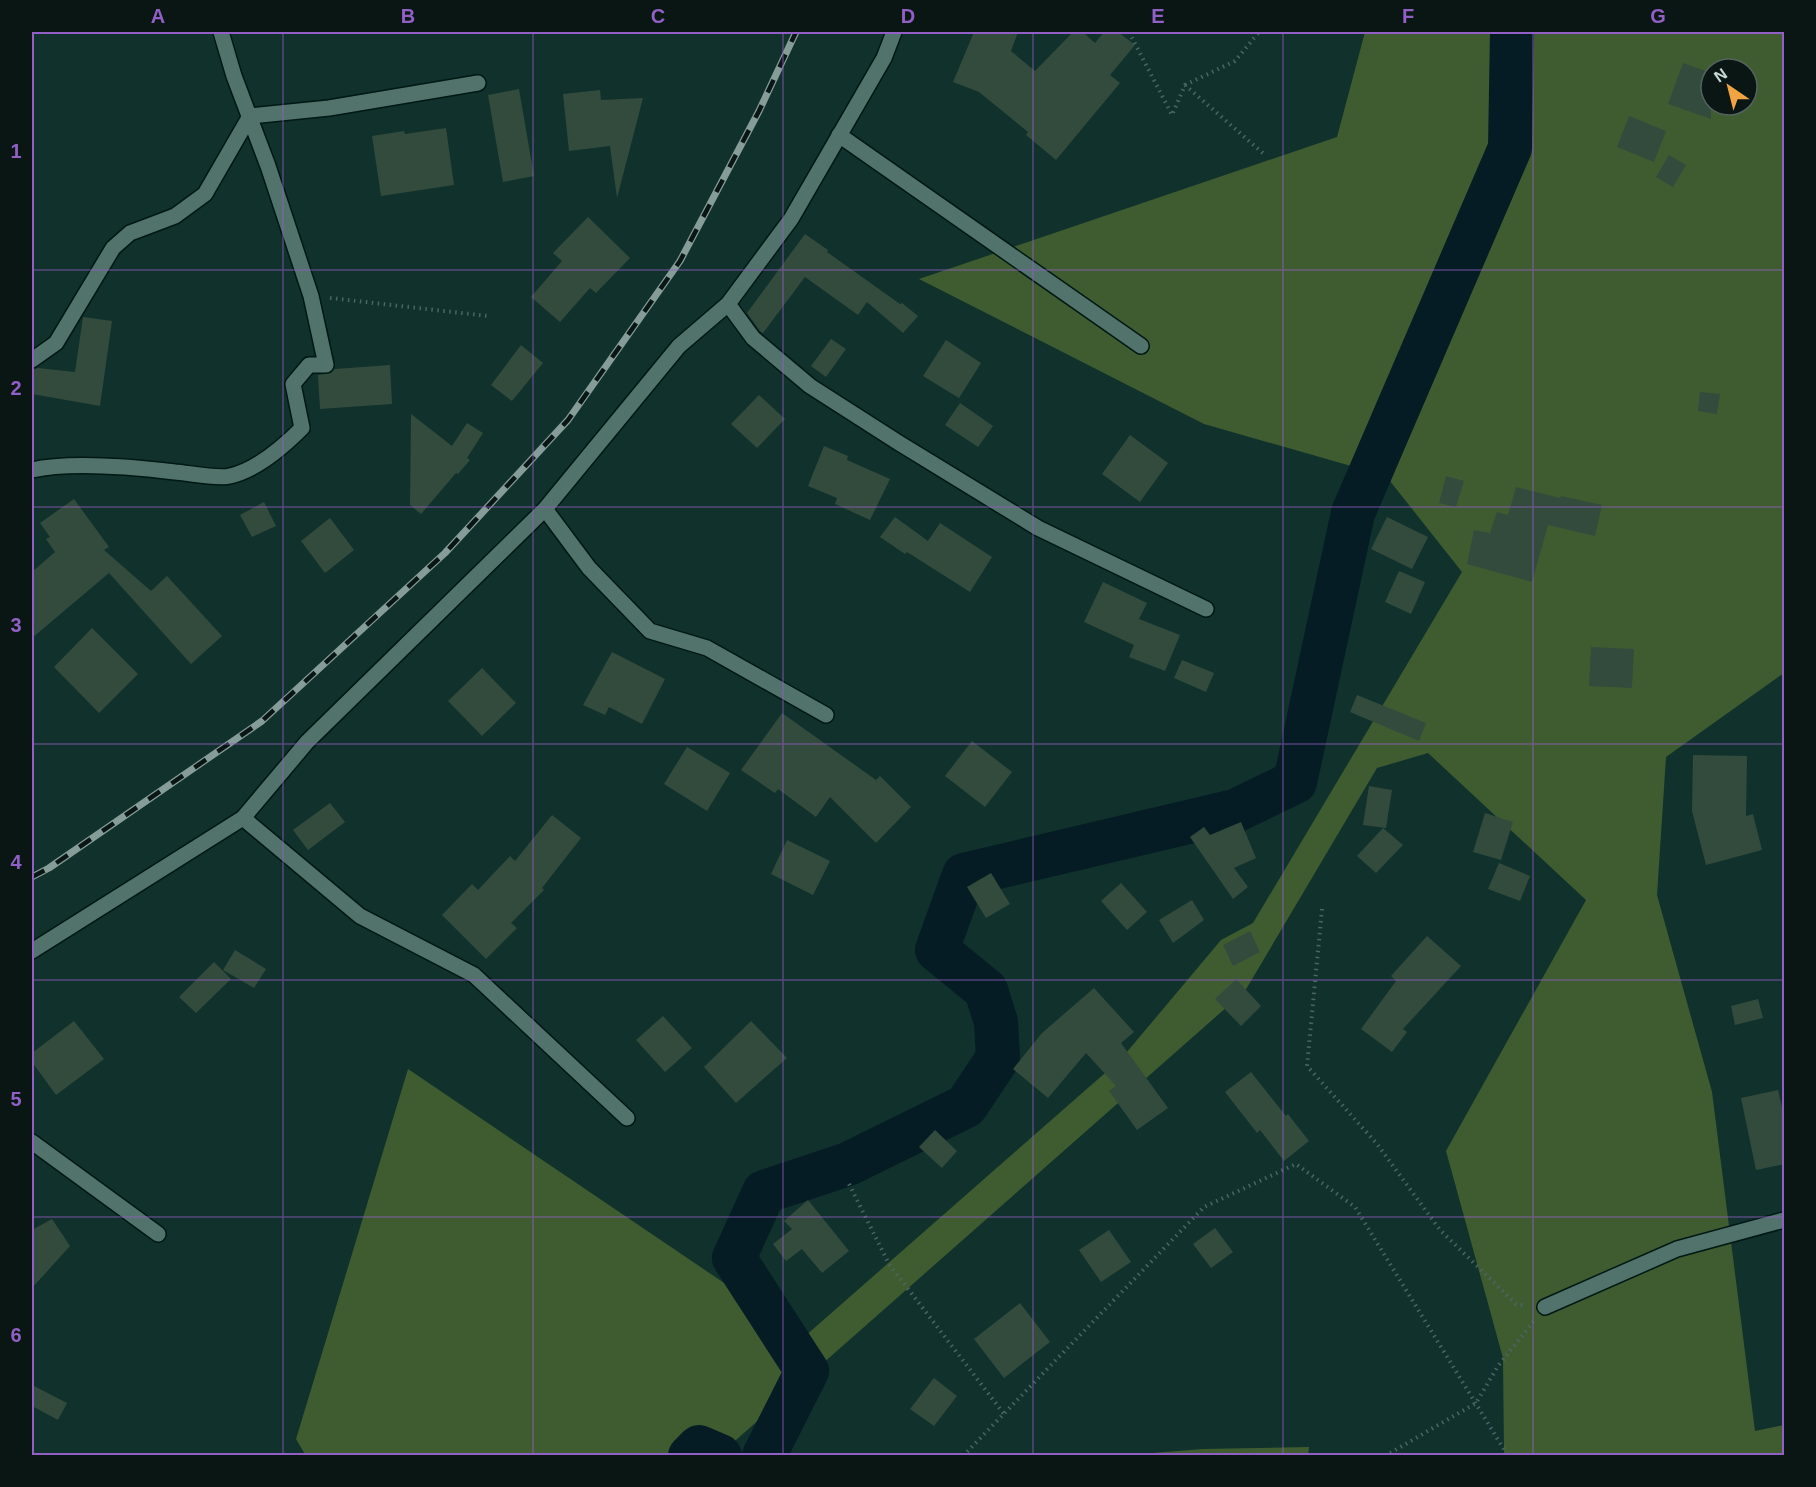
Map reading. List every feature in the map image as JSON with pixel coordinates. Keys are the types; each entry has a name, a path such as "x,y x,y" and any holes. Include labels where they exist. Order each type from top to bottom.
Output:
{"street":[{"path":"32,470 46,466 134,467 227,477 246,471 289,442 302,428 293,384 309,365 326,365 311,296 250,116 234,76 221,32"},
{"path":"32,951 243,818 307,741 545,509 679,346 728,304 791,219 884,58 894,32"},
{"path":"250,116 329,108 478,83"},
{"path":"32,360 56,344 113,248 130,233 175,216 206,194 250,116"},
{"path":"839,135 1142,346"},
{"path":"728,304 753,338 810,386 899,444 1038,528 1206,609"},
{"path":"545,509 589,568 650,632 707,648 826,715"},
{"path":"243,818 360,916 474,975 627,1118"},
{"path":"32,1142 158,1234"},
{"path":"1545,1307 1677,1249 1785,1220"}],"path":[{"path":"1129,32 1172,115 1185,85 1235,61 1259,32"},
{"path":"1185,85 1265,156"},
{"path":"311,296 488,316"},
{"path":"1322,909 1307,1066 1377,1144 1440,1230 1516,1304 1545,1307"},
{"path":"963,1455 1204,1207 1296,1164 1355,1207 1508,1455"},
{"path":"849,1184 889,1264 1004,1414"},
{"path":"1385,1455 1476,1403 1498,1366 1545,1307"}],"green space":[{"path":"1365,32 1784,32 1784,673 1666,757 1657,895 1712,1092 1755,1431 1784,1425 1784,1455 1504,1455 1503,1358 1446,1151 1586,900 1428,753 1377,768 1245,991 719,1455 306,1456 296,1439 408,1069 804,1337 1121,1059 1221,940 1253,923 1462,572 1386,476 1204,424 919,279 1337,137"},
{"path":"1309,1447 1308,1456 1127,1455 1203,1449"}],"building":[{"path":"974,32 1018,32 1011,51 1035,71 1073,32 1083,32 1095,43 1104,32 1118,32 1135,45 1110,75 1120,83 1056,160 1026,135 1028,132 979,92 953,82"},
{"path":"1683,63 1699,69 1699,115 1668,104"},
{"path":"519,89 534,176 503,182 488,95"},
{"path":"600,90 601,100 643,98 617,198 610,146 569,151 563,94"},
{"path":"1629,116 1666,131 1654,162 1617,147"},
{"path":"446,128 454,185 381,196 372,136"},
{"path":"1669,155 1686,165 1673,187 1656,177"},
{"path":"588,217 630,258 596,293 590,288 560,322 531,297 562,261 553,253"},
{"path":"805,234 918,316 903,333 867,302 858,315 805,277 763,333 760,331 747,313"},
{"path":"83,317 112,321 100,406 32,394 32,370 38,368 75,372"},
{"path":"831,339 846,349 826,377 811,366"},
{"path":"946,340 981,363 959,398 923,376"},
{"path":"521,345 543,363 512,401 491,385"},
{"path":"390,365 392,404 320,409 318,375 331,373 335,369"},
{"path":"1700,392 1720,394 1717,414 1698,411"},
{"path":"759,395 785,419 757,448 731,424"},
{"path":"960,403 993,426 978,447 945,425"},
{"path":"411,414 452,446 467,423 483,433 467,458 470,460 421,514 410,505"},
{"path":"1130,435 1168,463 1140,502 1102,474"},
{"path":"824,446 848,456 847,460 890,479 870,520 835,504 837,498 808,486"},
{"path":"1446,476 1464,481 1456,507 1439,503"},
{"path":"1516,487 1602,505 1595,536 1548,525 1532,582 1467,564 1474,530 1490,533 1497,512 1508,515"},
{"path":"74,499 109,547 104,550 151,591 167,576 222,636 191,664 109,573 32,638 32,572 55,552 46,539 50,537 40,523"},
{"path":"264,502 276,526 252,537 240,515"},
{"path":"895,517 928,541 940,523 992,557 970,592 880,537"},
{"path":"1387,517 1428,537 1412,569 1371,549"},
{"path":"330,518 354,550 325,573 301,541"},
{"path":"1399,571 1425,582 1411,614 1385,602"},
{"path":"1103,582 1147,603 1139,619 1180,635 1165,671 1129,657 1134,645 1084,622"},
{"path":"92,628 138,674 99,713 54,667"},
{"path":"1591,647 1634,649 1632,688 1589,686"},
{"path":"612,652 665,679 642,724 609,707 605,715 583,705"},
{"path":"1182,660 1214,673 1206,692 1174,678"},
{"path":"482,668 516,703 482,736 448,701"},
{"path":"1357,695 1426,723 1419,741 1350,712"},
{"path":"782,713 876,780 880,776 911,807 876,843 830,797 816,817 778,789 775,793 741,770"},
{"path":"972,741 1012,772 985,807 945,776"},
{"path":"687,747 730,773 707,811 664,784"},
{"path":"1693,755 1747,756 1746,816 1753,814 1762,850 1706,865 1692,811"},
{"path":"1369,786 1392,790 1386,828 1363,825"},
{"path":"330,803 345,822 308,850 293,830"},
{"path":"1485,813 1513,822 1501,860 1473,852"},
{"path":"552,815 581,838 542,888 544,890 511,923 517,928 486,959 442,915 472,884 478,890 510,856 515,861"},
{"path":"1241,822 1256,858 1234,868 1248,887 1233,899 1190,837 1204,827 1210,835"},
{"path":"1383,828 1403,845 1376,873 1357,856"},
{"path":"787,840 830,861 813,895 771,874"},
{"path":"1499,863 1530,876 1520,901 1488,889"},
{"path":"991,873 1010,904 986,918 967,887"},
{"path":"1121,883 1147,912 1127,930 1101,901"},
{"path":"1192,900 1204,920 1173,943 1159,920"},
{"path":"1250,931 1260,952 1233,966 1223,945"},
{"path":"1427,936 1461,966 1403,1029 1407,1032 1392,1052 1361,1029 1396,981 1391,976"},
{"path":"235,950 266,969 254,988 223,970"},
{"path":"214,962 231,979 196,1013 179,997"},
{"path":"1236,979 1261,1006 1241,1026 1215,999"},
{"path":"1094,988 1134,1032 1121,1043 1168,1108 1137,1130 1109,1091 1116,1086 1086,1053 1048,1098 1013,1069 1042,1033"},
{"path":"1758,999 1763,1018 1735,1025 1731,1006"},
{"path":"663,1016 692,1048 665,1072 636,1040"},
{"path":"74,1021 104,1059 56,1095 32,1062 32,1053"},
{"path":"751,1021 787,1058 736,1103 704,1067"},
{"path":"1251,1072 1309,1141 1284,1161 1260,1130 1257,1133 1225,1092"},
{"path":"1778,1090 1785,1120 1785,1164 1756,1170 1741,1098"},
{"path":"935,1130 957,1151 942,1168 919,1147"},
{"path":"808,1200 849,1251 822,1273 802,1249 786,1261 773,1244 792,1229 784,1221"},
{"path":"52,1219 70,1246 32,1288 32,1230"},
{"path":"1215,1228 1233,1252 1211,1268 1193,1244"},
{"path":"1109,1230 1131,1262 1101,1282 1079,1250"},
{"path":"1020,1303 1050,1342 1004,1378 974,1339"},
{"path":"934,1378 957,1396 934,1426 910,1409"},
{"path":"32,1385 67,1403 58,1420 32,1406"}],"waterway":[{"path":"764,1456 807,1371 734,1258 764,1192 848,1164 966,1106 998,1058 996,1022 986,990 937,950 964,875 1235,811 1295,782 1353,513 1510,148 1512,32"},
{"path":"690,1456 699,1447 720,1456"}],"railway":[{"path":"32,877 49,868 262,721 445,553 568,420 680,261 759,111 796,32"}]}
